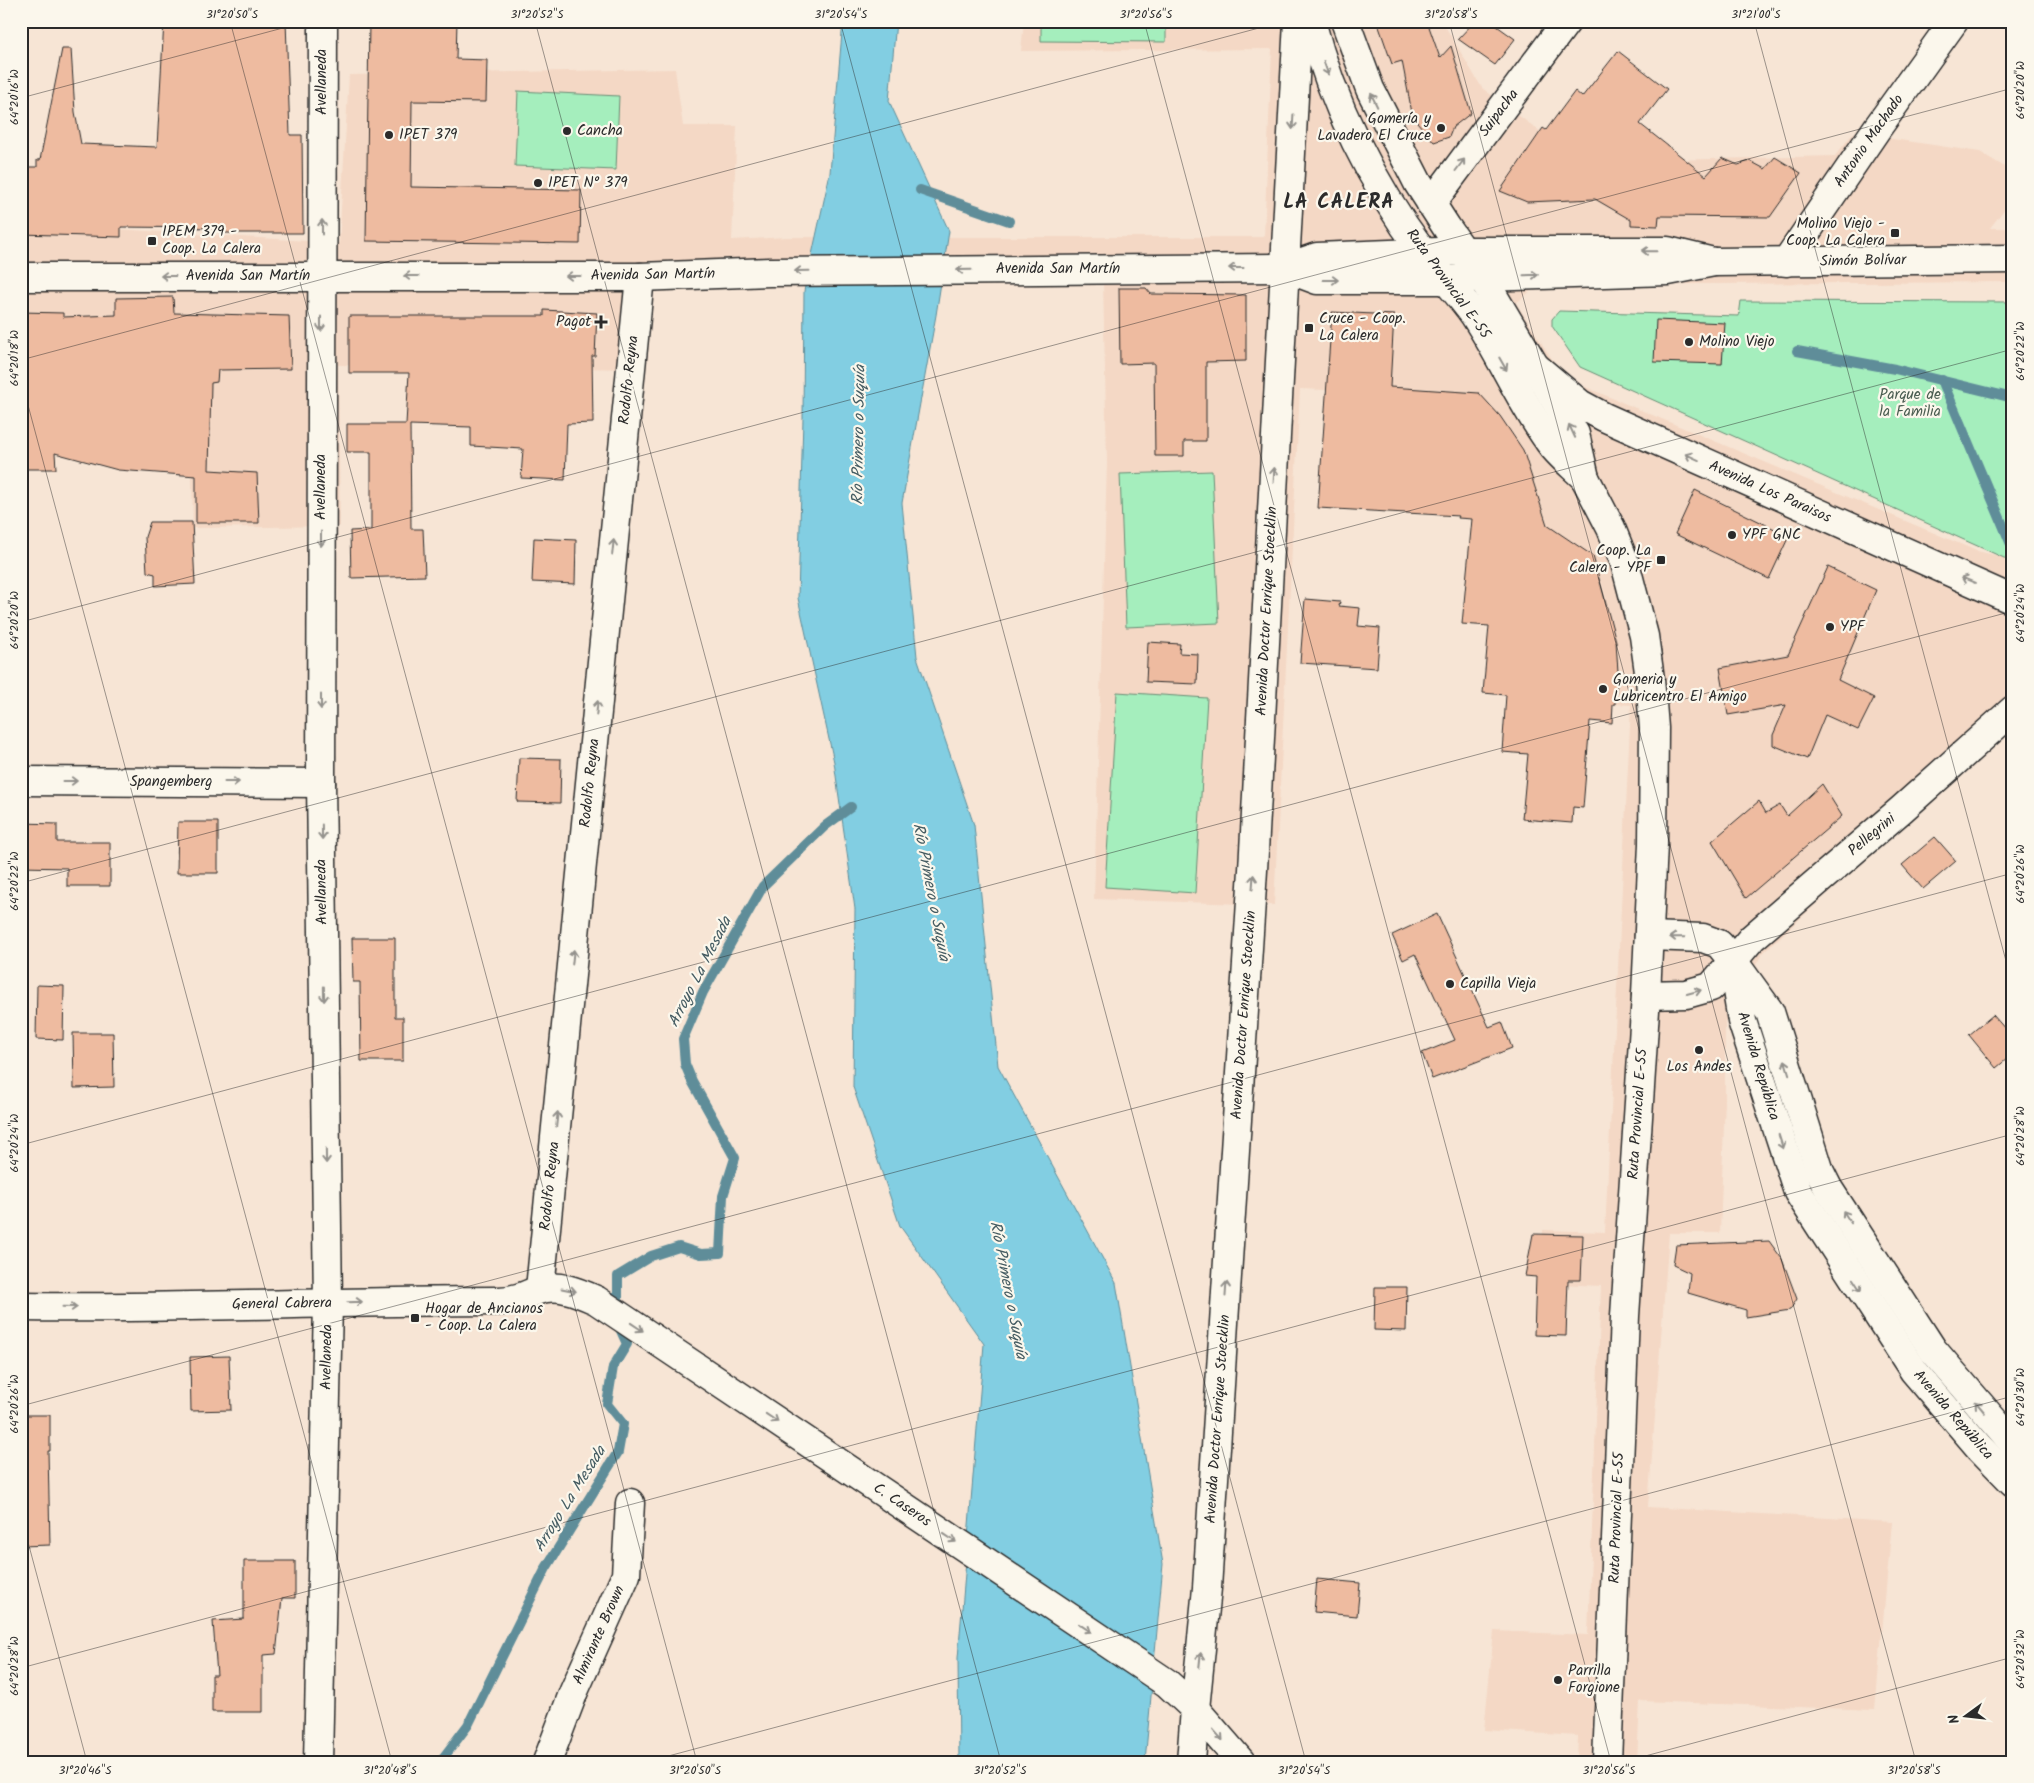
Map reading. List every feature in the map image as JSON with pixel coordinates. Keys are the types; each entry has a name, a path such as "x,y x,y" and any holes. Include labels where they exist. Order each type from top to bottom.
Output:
{"street":[{"name":"Avellaneda","path":"318,1762 328,1303 321,783 323,21"},
{"name":"Avenida Doctor Enrique Stoecklin","path":"1191,1762 1207,1588 1253,870 1298,21"},
{"name":"Ruta Provincial E-55","path":"1311,21 1323,60 1352,131 1386,197 1423,252 1475,316 1548,442 1585,478"},
{"name":"Ruta Provincial E-55","path":"1345,21 1370,89 1401,153 1431,204 1482,277 1575,434 1585,478 1625,563 1642,626 1650,679 1654,728 1655,783 1649,936 1625,1316 1607,1762"},
{"name":"Suipacha","path":"1431,204 1567,21"},
{"name":"Antonio Machado","path":"1786,262 1878,126 1954,21"},
{"path":"1431,204 1450,224 1464,235 1553,234 1601,250"},
{"name":"Avenida San Martín","path":"21,277 640,276 770,272 1284,268 1317,257 1463,251"},
{"name":"Simón Bolívar","path":"1463,251 1668,251 1714,262"},
{"name":"Simón Bolívar","path":"1482,277 1668,271 1714,262 2013,260"},
{"name":"Avenida San Martín","path":"1284,268 1318,280 1447,280 1482,277"},
{"name":"Rodolfo Reyna","path":"540,1290 640,276"},
{"name":"Avenida Los Paraisos","path":"1537,367 1580,404 1604,417 2013,600"},
{"name":"Pellegrini","path":"1646,995 1686,994 1711,988 1732,960 1765,926 1902,809 2013,710"},
{"name":"Spangemberg","path":"21,781 321,783"},
{"path":"1649,936 1703,938 1718,944 1732,960"},
{"name":"Avenida República","path":"1732,960 1770,1012 1820,1172 1828,1188 1933,1350 2013,1443"},
{"name":"Avenida República","path":"1732,960 1742,1020 1798,1192 1914,1372 1979,1447 2013,1482"},
{"name":"C. Caseros","path":"540,1290 558,1287 575,1290 596,1300 1167,1683 1195,1709 1241,1762"},
{"name":"General Cabrera","path":"21,1307 84,1308 504,1301 524,1297 540,1290"},
{"name":"Almirante Brown","path":"547,1762 574,1691 626,1575 630,1503"}],"shaded area":[{"path":"1024,21 1442,21 1482,88 1581,162 1835,156 1853,133 1980,152 2013,172 2013,198 1990,228 2013,228 2013,282 1538,285 1516,303 1564,378 1977,551 2013,559 2013,720 1762,954 1725,1022 1725,1098 1720,1233 1669,1233 1648,1507 1892,1522 1875,1710 1640,1701 1637,1762 1577,1762 1578,1736 1484,1730 1494,1631 1588,1635 1601,1286 1539,1283 1543,1230 1605,1232 1631,705 1560,701 1433,394 1300,389 1274,905 1094,899 1107,463 1103,281 654,286 645,369 338,365 340,526 193,528 192,475 21,367 21,223 339,243 349,75 675,69 683,126 737,126 732,240 787,237 1264,237 1272,49 1021,51"}],"green space":[{"path":"1041,21 1166,21 1166,42 1041,41"},
{"name":"Cancha","path":"518,91 619,96 616,170 515,166"},
{"name":"Parque de la Familia","path":"1741,301 2013,302 2013,562 1580,367 1552,326 1552,319 1559,311 1739,316"},
{"path":"1212,471 1219,623 1126,627 1120,474"},
{"path":"1117,692 1207,698 1195,893 1105,887"}],"water":[{"name":"Río Primero o Suquía","path":"843,21 896,21 889,101 949,231 902,503 917,657 974,825 998,1066 1116,1283 1163,1564 1145,1762 959,1762 958,1658 984,1344 900,1226 853,1087 855,909 834,762 798,598 803,419 804,291 830,173"}],"building":[{"path":"164,21 286,21 290,135 302,135 303,233 220,233 220,228 121,227 121,237 21,234 21,167 37,167 37,160 40,160 62,49 71,49 75,112 81,144 157,147"},
{"path":"369,21 457,21 456,59 487,60 486,102 412,101 411,187 581,190 580,244 366,241"},
{"path":"1377,21 1427,21 1440,58 1451,46 1471,113 1453,127 1449,137 1434,142 1417,122 1412,113 1402,61 1392,64"},
{"path":"1475,21 1490,21 1515,39 1495,65 1458,39"},
{"path":"1618,51 1667,89 1640,124 1706,176 1722,158 1738,165 1750,161 1765,169 1775,157 1801,173 1770,217 1659,216 1658,226 1631,225 1631,220 1595,199 1527,202 1500,191 1543,128 1546,130 1575,91 1582,97"},
{"path":"1119,288 1146,288 1151,294 1246,295 1246,361 1206,362 1206,441 1184,441 1184,456 1155,456 1154,363 1120,364"},
{"path":"173,297 174,313 289,316 291,369 218,370 217,382 211,383 209,470 257,473 259,523 196,523 196,476 118,470 55,453 56,469 21,469 21,312 63,313 63,317 116,315 116,298"},
{"path":"544,310 597,313 595,356 592,356 593,423 567,424 565,480 521,478 523,449 471,446 471,427 410,425 411,529 423,529 425,576 351,578 350,531 371,530 371,452 347,452 347,424 406,424 409,373 349,373 349,316 544,316"},
{"path":"1332,312 1394,315 1390,387 1479,393 1500,416 1523,450 1547,525 1593,556 1616,641 1618,672 1612,723 1590,721 1583,808 1573,807 1572,823 1522,819 1528,754 1502,752 1506,695 1483,693 1489,626 1462,624 1472,519 1458,518 1459,516 1318,508"},
{"name":"Molino Viejo","path":"1656,320 1725,323 1722,364 1654,362"},
{"name":"YPF GNC","path":"1695,490 1789,536 1769,579 1675,534"},
{"path":"150,522 192,522 195,584 155,586 155,574 147,572 145,537"},
{"path":"534,538 576,540 575,584 532,582"},
{"name":"YPF","path":"1828,567 1876,590 1838,680 1874,698 1858,730 1825,715 1807,759 1773,745 1773,735 1786,705 1728,715 1720,668 1788,655"},
{"path":"1305,599 1340,602 1339,606 1360,608 1358,626 1380,628 1377,668 1300,663"},
{"path":"1148,642 1180,644 1179,653 1198,654 1197,684 1146,682"},
{"path":"519,758 561,759 560,803 517,802"},
{"path":"1822,784 1842,816 1746,898 1712,841 1759,801 1766,813 1780,805 1787,816"},
{"path":"178,822 218,822 218,873 177,873"},
{"path":"21,823 57,824 57,842 110,842 110,886 67,886 67,868 21,867"},
{"path":"1935,837 1956,861 1923,889 1902,865"},
{"path":"1437,914 1489,1027 1502,1022 1512,1048 1432,1079 1422,1053 1455,1040 1415,954 1403,960 1392,935"},
{"path":"352,938 395,938 395,1017 403,1017 403,1061 361,1061 360,982 353,982"},
{"path":"37,985 64,986 63,1040 36,1039"},
{"path":"1993,1015 2013,1038 2013,1054 1996,1068 1969,1035"},
{"path":"73,1033 113,1033 114,1087 74,1088"},
{"path":"1533,1234 1583,1235 1581,1280 1568,1280 1566,1336 1534,1335 1536,1277 1525,1276"},
{"path":"1769,1241 1782,1259 1797,1299 1790,1310 1746,1317 1746,1310 1688,1293 1690,1273 1673,1265 1676,1245"},
{"path":"1375,1287 1407,1287 1406,1331 1374,1330"},
{"path":"229,1356 231,1410 191,1411 190,1357"},
{"path":"21,1415 50,1415 50,1451 48,1451 50,1545 21,1546"},
{"path":"244,1561 295,1561 295,1598 282,1598 276,1654 263,1655 263,1712 212,1712 212,1675 217,1675 213,1621 244,1619"},
{"path":"1317,1579 1360,1583 1357,1616 1314,1612"}],"waterway":[{"path":"920,190 1009,221"},
{"path":"1797,351 1895,369 2013,398"},
{"path":"1942,380 2013,549"},
{"name":"Arroyo La Mesada","path":"440,1762 468,1725 546,1568 618,1452 623,1424 607,1404 613,1367 627,1344 618,1324 618,1276 651,1256 679,1247 701,1254 720,1253 723,1196 735,1158 692,1081 685,1064 683,1039 703,992 763,886 825,826 851,807"}],"place":[{"name":"Gomería y Lavadero El Cruce","path":"1441,128"},
{"name":"Cancha","path":"567,131"},
{"name":"IPET 379","path":"389,135"},
{"name":"IPET N° 379","path":"538,183"},
{"name":"Molino Viejo - Coop. La Calera","path":"1895,233"},
{"name":"IPEM 379 - Coop. La Calera","path":"152,241"},
{"name":"Pagot","path":"601,322"},
{"name":"Cruce - Coop. La Calera","path":"1309,328"},
{"name":"Molino Viejo","path":"1689,342"},
{"name":"YPF GNC","path":"1732,535"},
{"name":"Coop. La Calera - YPF","path":"1661,560"},
{"name":"YPF","path":"1830,627"},
{"name":"Gomeria y Lubricentro El Amigo","path":"1603,689"},
{"name":"Capilla Vieja","path":"1450,984"},
{"name":"Los Andes","path":"1699,1050"},
{"name":"Hogar de Ancianos - Coop. La Calera","path":"415,1318"},
{"name":"Parrilla Forgione","path":"1558,1680"}],"district":[{"name":"LA CALERA","path":"1339,203"}]}
